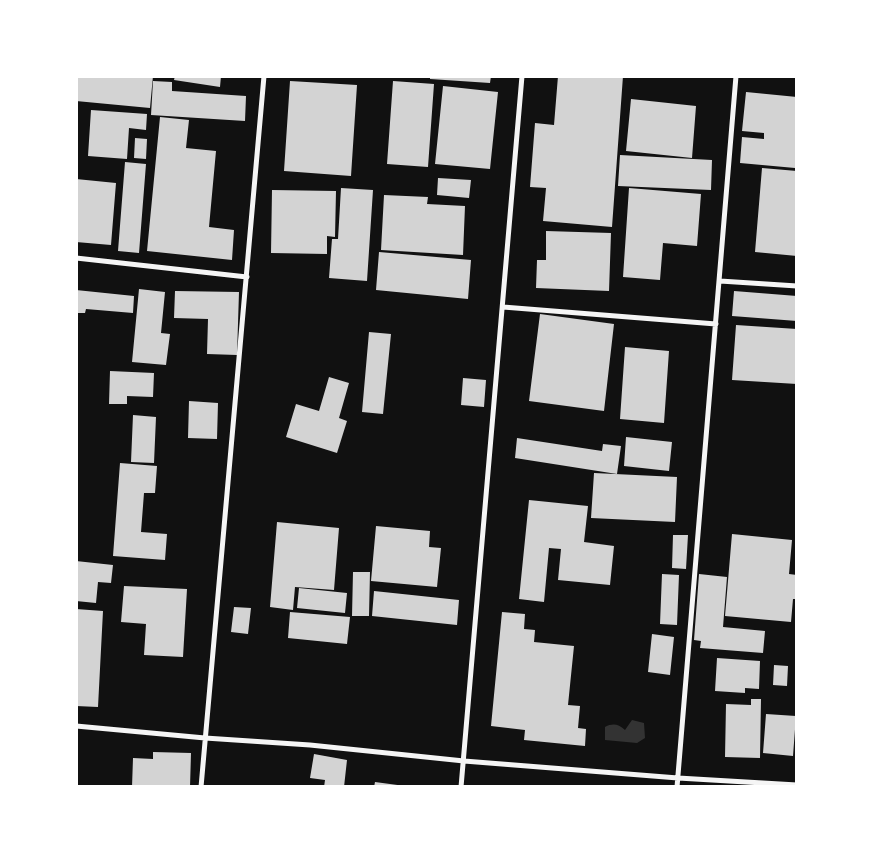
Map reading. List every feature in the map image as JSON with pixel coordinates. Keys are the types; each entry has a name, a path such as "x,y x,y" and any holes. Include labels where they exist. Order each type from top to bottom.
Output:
{"street":[{"path":"201,787 264,76"},
{"path":"461,787 522,76"},
{"path":"677,787 736,76"},
{"path":"76,258 247,277"},
{"path":"720,281 797,286"},
{"path":"503,307 716,324"},
{"path":"76,726 205,738 310,745 464,761 678,778 797,785"}],"shaded area":[{"path":"632,720 644,723 645,738 637,743 605,740 605,727 615,725 625,730"}],"building":[{"path":"76,76 153,76 150,108 76,101"},
{"path":"175,76 221,76 220,87 174,80"},
{"path":"430,76 491,76 490,83 430,79"},
{"path":"558,76 623,76 612,227 543,221 546,188 530,187 535,123 554,125"},
{"path":"153,81 172,82 172,91 246,96 245,121 151,115"},
{"path":"290,81 357,85 351,176 284,171"},
{"path":"393,81 434,84 428,167 387,164"},
{"path":"443,86 498,92 490,169 435,164"},
{"path":"746,92 797,97 795,168 740,163 742,137 764,139 764,133 742,131"},
{"path":"631,99 696,106 692,158 626,151"},
{"path":"91,110 147,114 146,130 129,128 127,159 88,156"},
{"path":"160,117 189,120 186,148 216,151 209,227 234,230 232,260 147,251"},
{"path":"135,138 147,139 146,159 134,158"},
{"path":"620,155 712,160 711,190 618,186"},
{"path":"125,162 146,164 139,253 118,251"},
{"path":"762,168 797,171 797,256 755,252"},
{"path":"438,178 471,180 469,198 437,195"},
{"path":"76,179 116,183 111,245 76,242"},
{"path":"341,188 373,190 367,281 329,278 332,239 338,239"},
{"path":"629,188 701,194 697,246 663,243 660,280 623,277"},
{"path":"272,190 336,191 335,237 327,236 327,254 271,253"},
{"path":"384,195 428,197 427,204 465,206 463,255 381,250"},
{"path":"546,231 611,233 609,291 536,288 537,260 546,260"},
{"path":"379,252 471,260 468,299 376,290"},
{"path":"139,289 165,292 161,333 170,334 166,365 132,362"},
{"path":"76,290 134,296 133,313 86,309 85,313 76,313"},
{"path":"175,291 239,292 237,355 207,354 208,319 174,318"},
{"path":"734,291 797,296 797,321 732,316"},
{"path":"540,314 614,324 604,411 529,401"},
{"path":"736,325 797,329 797,384 732,380"},
{"path":"369,332 391,334 383,414 362,412"},
{"path":"625,347 669,351 664,423 620,419"},
{"path":"110,371 154,373 153,397 127,396 127,404 109,404"},
{"path":"329,377 349,383 339,418 347,421 337,453 286,437 296,404 319,411"},
{"path":"463,378 486,380 484,407 461,405"},
{"path":"189,401 218,403 217,439 188,438"},
{"path":"133,415 156,417 154,463 131,462"},
{"path":"626,437 672,442 669,471 624,466"},
{"path":"517,438 602,451 603,444 621,446 617,474 515,458"},
{"path":"120,463 157,466 155,493 144,493 141,532 167,534 165,560 113,556"},
{"path":"594,473 677,477 675,522 591,518"},
{"path":"529,500 588,506 584,542 614,546 610,585 558,580 561,549 549,548 544,602 519,599"},
{"path":"277,522 339,528 334,590 295,587 293,610 270,607"},
{"path":"376,526 430,531 429,547 441,548 437,587 371,581"},
{"path":"732,534 792,540 789,574 797,575 797,599 793,599 791,622 725,616"},
{"path":"673,535 688,535 686,569 672,568"},
{"path":"76,561 113,565 111,583 98,582 96,603 76,601"},
{"path":"353,572 370,572 369,616 352,616"},
{"path":"662,574 679,575 677,625 660,624"},
{"path":"699,574 727,577 723,627 765,631 763,653 700,648 701,641 694,640"},
{"path":"124,586 187,589 183,657 144,655 146,624 121,622"},
{"path":"299,588 347,593 345,613 297,608"},
{"path":"374,591 459,600 457,625 372,616"},
{"path":"234,607 251,608 248,634 231,632"},
{"path":"76,609 103,611 98,707 76,706"},
{"path":"290,612 350,617 347,644 288,638"},
{"path":"502,612 525,614 524,629 535,630 534,642 574,646 568,705 580,706 578,728 586,729 585,746 524,740 525,730 491,726"},
{"path":"652,634 674,637 670,675 648,672"},
{"path":"717,658 760,661 759,689 745,688 745,693 715,691"},
{"path":"774,665 788,666 787,686 773,685"},
{"path":"751,699 761,699 760,758 725,757 726,704 751,705"},
{"path":"766,714 796,716 793,756 763,753"},
{"path":"153,752 191,753 190,787 132,787 133,758 153,759"},
{"path":"314,754 347,760 344,787 324,787 325,780 310,778"},
{"path":"375,782 405,786 405,787 374,787"}]}
